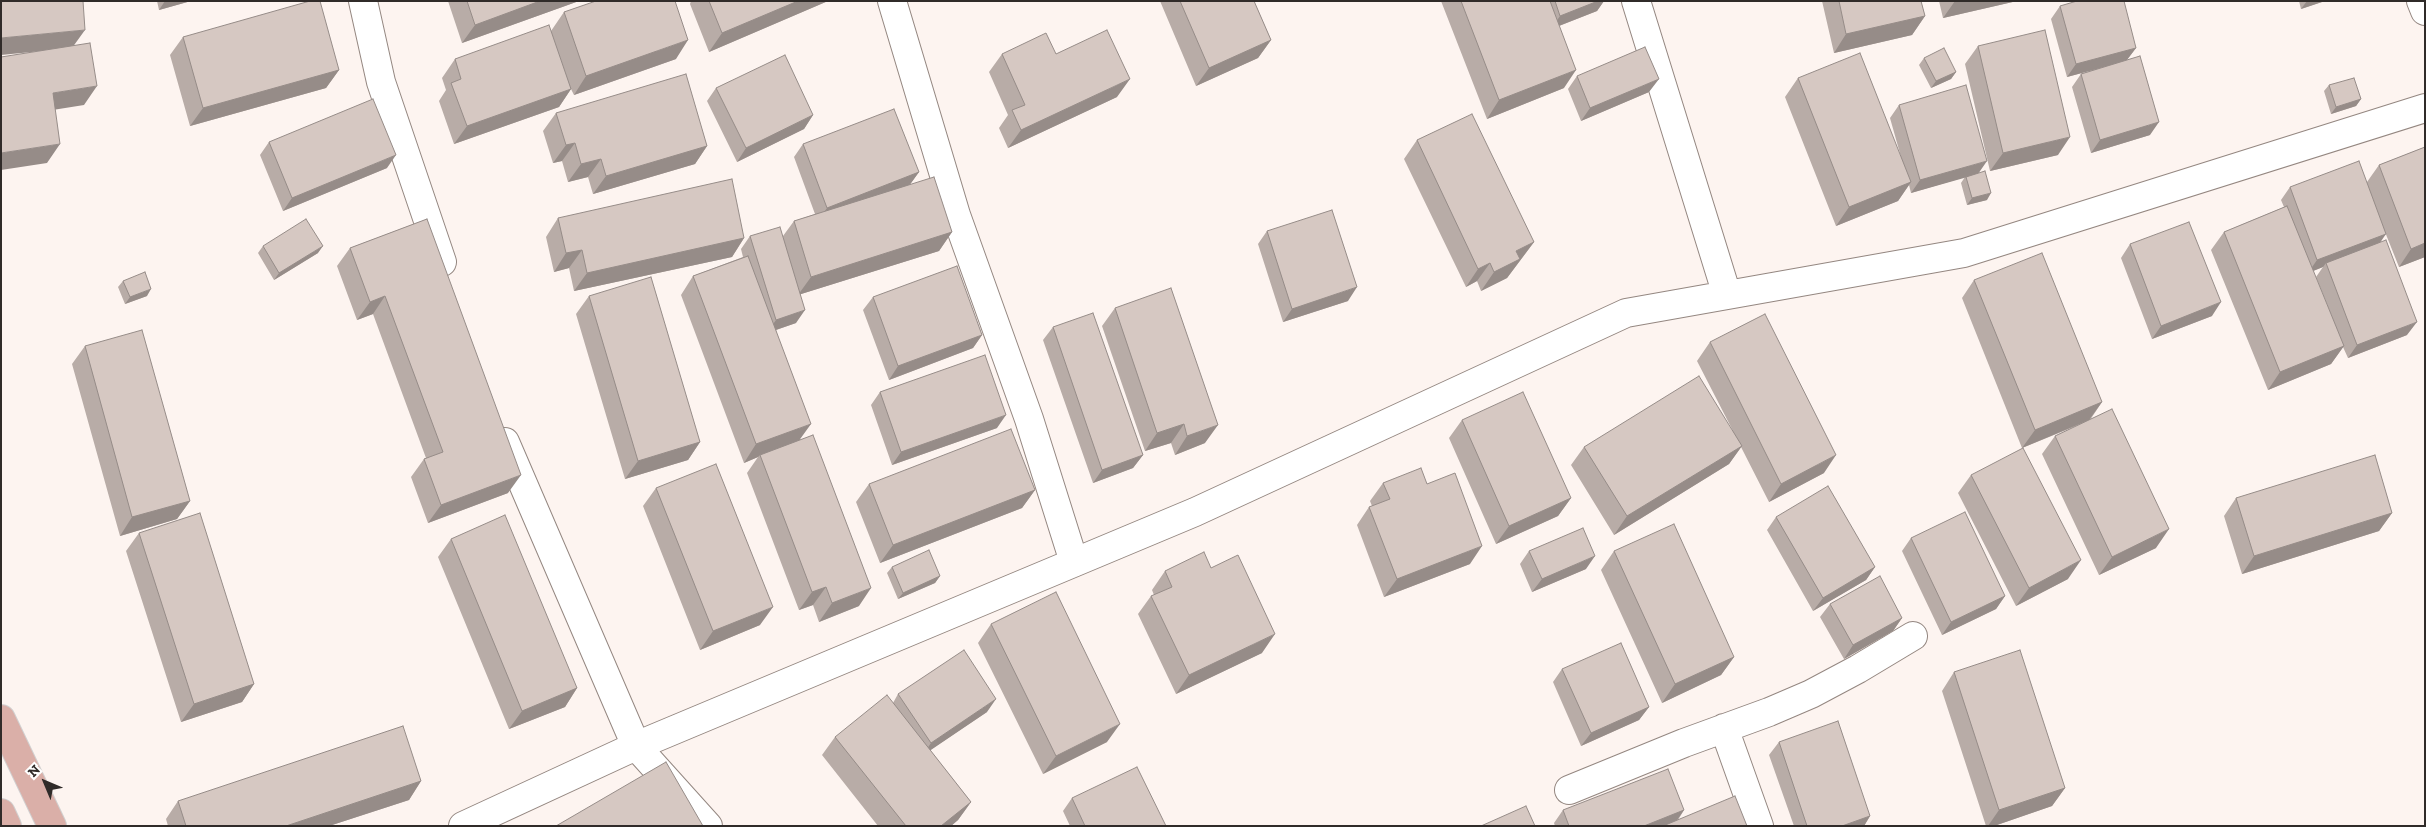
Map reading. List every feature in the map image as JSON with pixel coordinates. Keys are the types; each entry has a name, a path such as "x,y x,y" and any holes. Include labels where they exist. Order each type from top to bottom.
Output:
{"main road":[{"path":"1,719 52,826"},
{"path":"1,813 7,826"}],"street":[{"path":"363,1 380,82 450,284"},
{"path":"892,1 956,215 1029,419 1074,562"},
{"path":"1636,1 1727,295"},
{"path":"2421,1 2425,10"},
{"path":"463,826 636,746 1195,512 1626,313 1964,254 2425,108"},
{"path":"497,423 636,746 708,826"},
{"path":"1569,790 1811,694 1913,636"},
{"path":"1724,728 1759,826"}],"building":[{"path":"1,1 83,1 85,30 1,38"},
{"path":"310,1 320,1 339,70 203,108 183,37"},
{"path":"467,1 540,1 475,25"},
{"path":"596,1 675,1 688,40 586,76 564,12"},
{"path":"709,1 798,1 722,33"},
{"path":"1180,1 1254,1 1271,40 1209,68"},
{"path":"1461,1 1550,1 1576,70 1499,100"},
{"path":"1555,1 1598,1 1560,16"},
{"path":"1839,1 1921,1 1925,16 1846,34"},
{"path":"2077,1 2124,1 2136,48 2076,64 2060,6"},
{"path":"549,25 571,89 467,126 451,83 461,79 455,59"},
{"path":"1107,30 1130,79 1021,130 1012,110 1025,105 1002,54 1046,33 1056,54"},
{"path":"2045,30 2070,137 2003,153 1978,46"},
{"path":"90,43 97,86 53,93 60,144 1,153 1,57"},
{"path":"1645,47 1659,79 1590,108 1577,76"},
{"path":"1944,48 1956,72 1936,81 1924,58"},
{"path":"1860,53 1911,182 1849,207 1798,78"},
{"path":"785,55 813,115 746,148 716,88"},
{"path":"2140,56 2159,122 2100,140 2081,74"},
{"path":"686,74 707,146 606,176 601,159 581,164 575,143 566,145 556,113"},
{"path":"2354,78 2361,99 2336,107 2329,85"},
{"path":"1966,85 1987,161 1920,180 1899,105"},
{"path":"373,99 396,155 292,198 269,142"},
{"path":"894,109 919,172 827,208 803,144"},
{"path":"1472,114 1534,242 1516,251 1520,259 1494,272 1490,263 1478,269 1417,140"},
{"path":"2425,147 2425,243 2411,249 2379,165"},
{"path":"2359,161 2386,234 2317,260 2290,187"},
{"path":"1985,171 1991,193 1972,198 1966,177"},
{"path":"934,177 952,232 811,277 794,221"},
{"path":"732,179 744,238 587,273 582,250 566,253 558,218"},
{"path":"2287,206 2344,346 2280,372 2224,232"},
{"path":"1332,210 1357,287 1292,309 1267,231"},
{"path":"306,219 323,246 279,273 263,246"},
{"path":"427,219 521,475 441,505 424,459 443,452 385,296 370,302 350,248"},
{"path":"2189,222 2221,302 2161,326 2130,244"},
{"path":"780,227 805,310 776,320 750,236"},
{"path":"2386,240 2417,322 2357,345 2326,263"},
{"path":"2042,253 2102,402 2035,430 1974,280"},
{"path":"748,256 811,424 756,444 693,276"},
{"path":"957,266 982,335 898,366 873,297"},
{"path":"145,272 151,289 130,297 123,281"},
{"path":"651,277 700,442 638,461 589,296"},
{"path":"1171,288 1218,425 1187,436 1184,424 1157,433 1115,308"},
{"path":"1093,313 1143,455 1102,470 1053,327"},
{"path":"1765,314 1836,455 1781,484 1710,342"},
{"path":"142,330 190,501 132,517 85,346"},
{"path":"985,355 1006,415 901,452 880,392"},
{"path":"1699,376 1742,446 1627,516 1584,447"},
{"path":"1523,392 1571,498 1509,526 1462,420"},
{"path":"2112,409 2169,529 2112,557 2055,436"},
{"path":"1011,429 1035,490 893,545 869,484"},
{"path":"813,435 871,588 832,603 826,587 812,592 760,455"},
{"path":"2023,448 2081,560 2029,588 1971,475"},
{"path":"2375,455 2392,513 2254,556 2236,498"},
{"path":"716,464 773,607 713,631 656,488"},
{"path":"1421,468 1427,484 1455,473 1482,546 1397,579 1369,507 1390,499 1383,483"},
{"path":"1828,486 1875,567 1823,598 1776,517"},
{"path":"1965,512 2005,596 1951,622 1911,538"},
{"path":"200,513 254,684 194,704 139,533"},
{"path":"505,515 577,688 522,711 451,539"},
{"path":"1674,524 1734,657 1675,684 1614,551"},
{"path":"1583,528 1595,556 1542,579 1529,551"},
{"path":"929,550 940,576 903,593 892,567"},
{"path":"1204,552 1211,568 1238,555 1275,634 1189,675 1151,596 1172,587 1165,571"},
{"path":"1880,576 1902,618 1853,645 1830,604"},
{"path":"1056,592 1120,724 1056,756 991,624"},
{"path":"1621,643 1649,707 1591,733 1562,669"},
{"path":"964,650 996,699 931,743 898,694"},
{"path":"2020,650 2065,788 1999,810 1954,672"},
{"path":"887,695 971,802 941,826 906,826 835,737"},
{"path":"1838,721 1870,816 1842,826 1807,826 1779,742"},
{"path":"403,726 421,781 286,826 186,826 178,801"},
{"path":"666,762 703,826 556,826"},
{"path":"1137,767 1166,826 1085,826 1072,798"},
{"path":"1668,769 1684,810 1644,826 1569,826 1563,810"},
{"path":"1735,796 1747,826 1663,826"},
{"path":"1526,806 1535,826 1481,826"}]}
